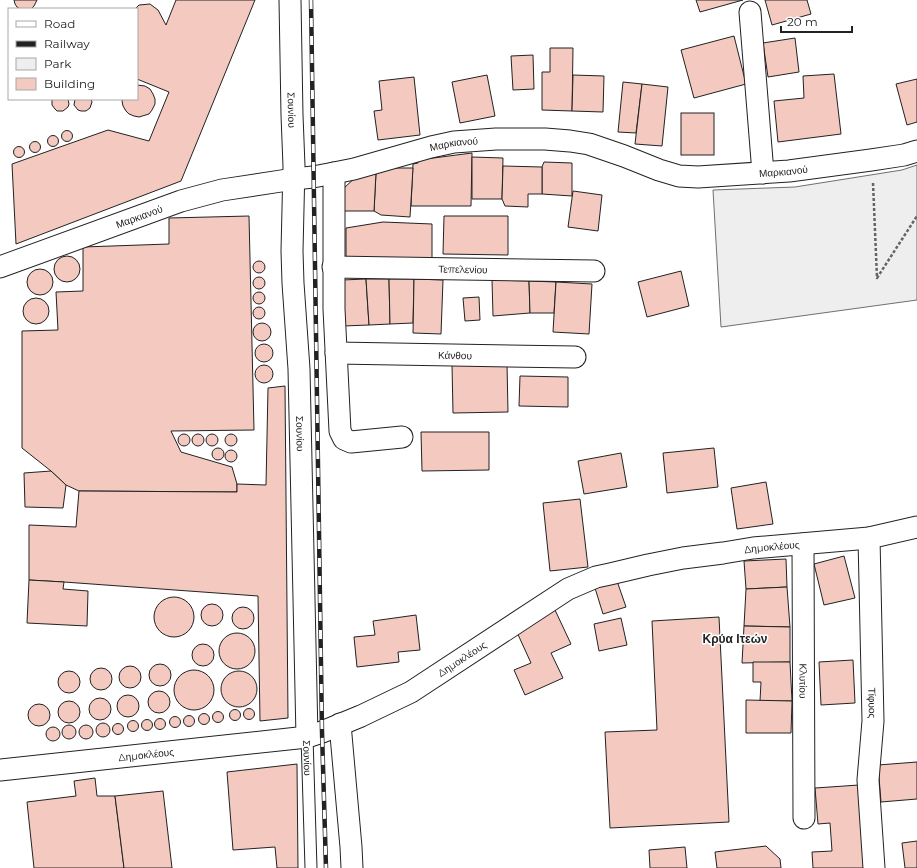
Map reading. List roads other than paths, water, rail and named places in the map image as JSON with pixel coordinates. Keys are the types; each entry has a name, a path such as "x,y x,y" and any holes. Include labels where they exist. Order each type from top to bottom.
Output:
{"street":[{"name":"Σουνίου","path":"290,0 294,144 292,251 298,369 307,737"},
{"path":"750,12 763,173"},
{"name":"Μαρκιανού","path":"0,267 181,201 222,190 294,178 313,177 354,169 454,142 496,139 570,140 589,144 679,176 698,177 789,171 904,155 917,151"},
{"path":"334,173 333,267 340,431 344,439 351,442 402,437"},
{"name":"Τεπελενίου","path":"333,267 594,271"},
{"name":"Κάνθου","path":"336,353 575,357"},
{"name":"Δημοκλέους","path":"0,770 307,737 361,716 411,692 568,589 596,577 683,558 753,548 869,538 917,527"},
{"name":"Τίφυος","path":"869,538 873,721 868,780 874,868"},
{"name":"Κλυτίου","path":"803,544 804,818"},
{"path":"340,724 352,868"}],"lane":[{"name":"Σουνίου","path":"307,737 311,868"}],"railway":[{"path":"311,0 322,732 326,868"}],"district":[{"name":"Κρύα Ιτεών","path":"735,638"}]}
